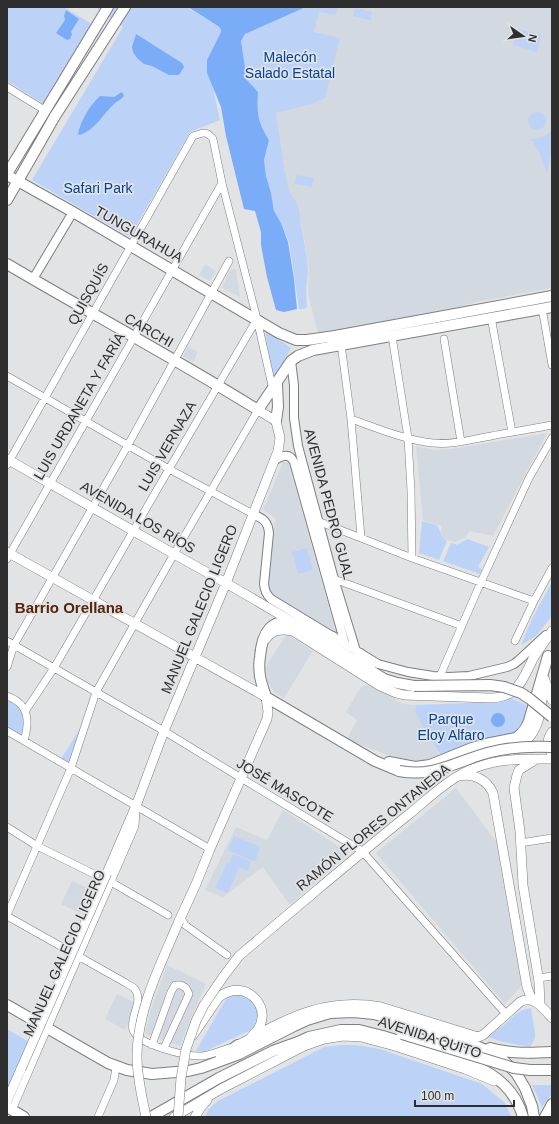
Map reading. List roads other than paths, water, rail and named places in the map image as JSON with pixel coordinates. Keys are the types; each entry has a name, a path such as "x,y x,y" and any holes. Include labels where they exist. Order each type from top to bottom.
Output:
{"main road":[{"path":"7,174 108,7"},
{"path":"7,200 55,116 125,7"},
{"name":"TUNGURAHUA","path":"7,174 279,333 296,340 307,340 552,296"},
{"name":"CARCHI","path":"7,264 218,385 276,421"},
{"path":"258,410 275,387 284,370 291,361 305,352 341,344 547,308"},
{"path":"275,387 278,407 276,421"},
{"name":"MANUEL GALECIO LIGERO","path":"9,1106 136,806 164,731 226,583 274,461 280,441 276,421"},
{"name":"AVENIDA LOS RÍOS","path":"8,461 133,530 301,627"},
{"path":"8,555 52,577 135,623 375,761 399,771 415,773 429,772 492,751 517,747 552,747"},
{"path":"146,1117 141,1094 137,1057 141,1020 151,990 180,919 267,720 268,704 260,676 260,652 264,635 266,631 273,626 282,622 287,622 333,637"},
{"path":"301,627 390,681 414,686 490,685 504,687 521,693 552,717"},
{"path":"260,652 269,634 276,630 287,630 297,634 380,686 396,693 412,696 495,698 506,695 515,689 552,630"},
{"path":"358,652 372,671"},
{"path":"375,761 415,767 430,765 472,748 516,738 527,728 550,652"},
{"path":"502,760 523,744 536,726 540,714 546,668 550,652"},
{"path":"546,668 546,685 552,700"},
{"path":"552,732 548,741 549,750 552,754"},
{"path":"536,1002 540,991 539,978 523,885 520,830 514,793 515,781 519,770 537,759"},
{"name":"RAMÓN FLORES ONTANEDA","path":"188,1041 204,1006 223,976 239,956 362,851 455,778 477,766 502,760 552,759"},
{"path":"455,778 462,776 474,776 488,784 493,793 527,987 536,1002 552,1018"},
{"path":"178,1117 181,1078 188,1041 220,997 225,993 237,990 249,993 255,997 261,1008 261,1025 253,1035 214,1062"},
{"path":"238,1045 303,1013 341,1005 367,1005 381,1007 478,1037 483,1035 522,1001 526,999 536,1002"},
{"path":"7,1005 108,1063 116,1067 141,1073 162,1074 188,1071 239,1054 307,1020 330,1013 353,1012 380,1016 505,1051 524,1053 552,1052"},
{"path":"272,1051 295,1037 311,1030 341,1023 363,1024 402,1034 514,1068 552,1070"},
{"name":"AVENIDA QUITO","path":"151,1117 219,1078 272,1051 309,1037 330,1032 351,1030 370,1032 467,1062 490,1073 503,1083 512,1094"},
{"name":"AVENIDA QUITO","path":"174,1117 221,1089 304,1046 324,1039 352,1036 366,1038 465,1069 493,1080 512,1094"},
{"path":"462,1040 493,1053 509,1066 525,1088 532,1106 534,1117"},
{"path":"195,1117 205,1102 221,1089"},
{"path":"512,1094 521,1108 523,1117"},
{"path":"545,1117 552,1104"},
{"path":"9,1106 24,1117"}],"street":[{"path":"7,87 46,111"},
{"name":"QUISQUÍS","path":"8,461 193,136 205,133 209,134 213,139 222,183"},
{"path":"222,183 275,387"},
{"name":"LUIS URDANETA Y FARÍA","path":"8,555 222,183"},
{"path":"33,279 73,212"},
{"path":"7,667 10,643 52,577 128,445 229,261"},
{"path":"547,308 552,365"},
{"path":"491,317 512,432"},
{"name":"LUIS VERNAZA","path":"26,710 54,668 257,319"},
{"path":"392,336 408,438 411,491 412,558"},
{"path":"444,339 461,442"},
{"path":"341,344 351,419 360,537"},
{"name":"AVENIDA PEDRO GUAL","path":"291,361 294,385 294,418 298,446 334,579 358,652"},
{"path":"7,376 169,469 262,519 266,523 269,533 264,584 264,590 267,595 271,599 373,662 408,672 440,676 469,676 500,669 514,664 552,630"},
{"path":"238,1045 213,1053 194,1056 152,1045 143,1041 133,1030 132,1024 138,1002 134,988 7,916 71,768 96,692 258,410"},
{"path":"351,419 408,438 445,444 552,425"},
{"path":"440,676 529,478 552,438"},
{"name":"AVENIDA PEDRO GUAL","path":"274,461 285,455 292,458 345,644"},
{"path":"309,518 412,558 534,601"},
{"path":"515,640 552,568"},
{"path":"334,579 462,626"},
{"name":"JOSÉ MASCOTE","path":"10,643 164,731 362,851 506,1014"},
{"path":"7,696 14,698 26,710 28,721 24,741"},
{"path":"7,731 210,849"},
{"name":"MANUEL GALECIO LIGERO","path":"9,1106 47,1028 135,826 136,806"},
{"path":"7,827 37,846 96,875"},
{"path":"520,843 552,838"},
{"path":"111,882 168,915"},
{"path":"180,919 185,925 227,955"},
{"path":"539,978 552,976"},
{"path":"152,1045 171,992 175,985 181,985 186,988 189,994 164,1048"},
{"path":"158,1028 171,1032"},
{"path":"98,1117 114,1080 116,1067"}],"water":[{"path":"188,7 306,7 245,34 241,41 247,80 258,92 260,122 269,140 264,160 266,176 274,211 281,223 288,242 297,309 284,312 276,310 267,277 261,245 261,232 255,211 244,209 226,136 221,107 207,73 207,60 221,32 221,29"},
{"path":"66,10 79,19 71,32 72,34 70,39 67,40 56,33 65,20 64,16"},
{"path":"136,34 182,63 184,67 179,75 169,75 152,66 144,64 137,58 132,47"},
{"path":"122,92 124,96 122,99 115,103 95,125 86,132 80,135 78,134 86,113 100,96 114,97"},
{"path":"498,713 503,715 505,720 503,725 498,727 493,725 491,720 493,715"}],"district":[{"name":"Barrio Orellana","path":"69,607"}],"park label":[{"name":"Malecón Salado Estatal","path":"290,66"},
{"name":"Safari Park","path":"98,188"},
{"name":"Parque Eloy Alfaro","path":"451,728"}]}
